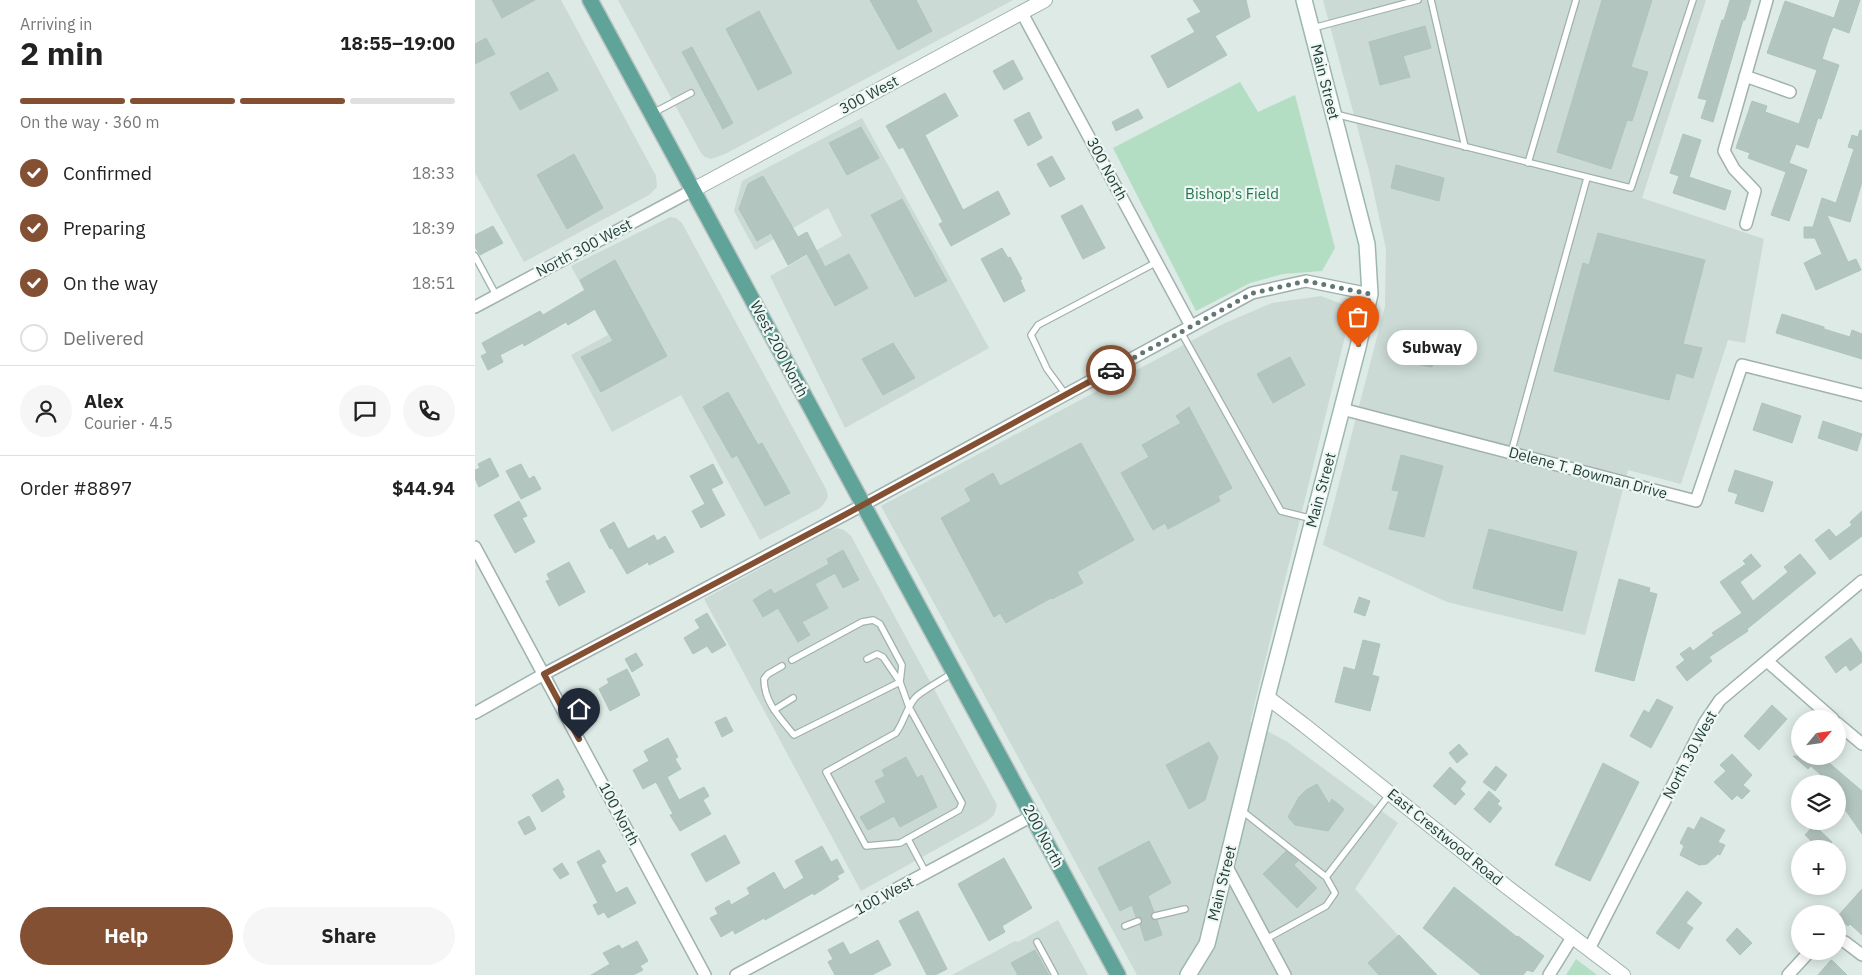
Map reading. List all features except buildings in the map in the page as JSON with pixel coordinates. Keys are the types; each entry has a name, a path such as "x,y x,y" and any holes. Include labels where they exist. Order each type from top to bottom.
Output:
{"main road":[{"name":"West 200 North","path":"590,0 968,698"},
{"name":"Main Street","path":"1188,975 1207,944 1267,697 1370,294 1367,244 1304,0"},
{"name":"200 North","path":"968,698 1118,975"}],"street":[{"name":"300 West","path":"693,190 1045,0"},
{"path":"1746,224 1755,191 1734,169 1724,151 1767,0"},
{"name":"300 North","path":"1022,13 1157,262 1186,329"},
{"path":"1745,76 1791,92"},
{"name":"North 300 West","path":"475,307 693,190"},
{"path":"475,713 544,674 863,505 1253,293 1306,281 1370,294"},
{"name":"Delene T. Bowman Drive","path":"1342,409 1696,501 1742,365 1862,395"},
{"name":"100 North","path":"475,547 705,975"},
{"name":"North 30 West","path":"1589,948 1705,722 1720,700 1862,581"},
{"path":"1767,661 1823,710"},
{"name":"East Crestwood Road","path":"1267,697 1391,793 1507,887 1623,975"},
{"path":"1846,731 1862,744"},
{"name":"100 West","path":"736,975 1032,816"},
{"path":"1226,865 1285,975"},
{"path":"1549,975 1573,936"},
{"path":"1846,943 1862,955"},
{"path":"1788,975 1802,960"}],"lane":[{"path":"1311,29 1419,0"},
{"path":"1431,0 1465,147"},
{"path":"1528,163 1576,0"},
{"path":"1333,113 1631,188 1693,0"},
{"path":"651,114 691,93"},
{"path":"1511,453 1587,178"},
{"path":"475,256 497,295"},
{"path":"1066,395 1047,369 1031,335 1038,325 1157,262"},
{"path":"1186,329 1281,511 1313,519"},
{"path":"792,660 862,622 873,620 880,624 902,665 900,682"},
{"path":"867,658 877,654 883,657 900,682 909,707 962,803 959,810 900,843 866,846 826,772 896,732 903,724 909,707 915,697 954,672"},
{"path":"782,666 768,674 764,679 765,694 774,710 794,735 900,682"},
{"path":"774,710 793,698"},
{"path":"1327,877 1391,793"},
{"path":"1241,810 1327,877 1335,893 1327,906 1266,939"},
{"path":"908,839 926,873"},
{"path":"1155,916 1185,909"},
{"path":"1125,926 1138,920"},
{"path":"1037,942 1055,975"}],"shaded area":[{"path":"475,0 561,0 656,176 657,187 649,195 524,262 475,173"},
{"path":"618,0 1013,0 725,154 711,159 701,153"},
{"path":"1323,0 1706,0 1642,198 1764,239 1745,343 1728,340 1681,484 1628,470 1585,635 1447,602 1323,545 1385,306 1386,249 1369,171"},
{"path":"862,118 989,348 845,428 770,276 842,236 828,208 755,250 734,211 742,181"},
{"path":"670,217 676,218 682,223 826,489 828,496 820,508 760,540 681,395 612,432 571,355 608,335 571,266"},
{"path":"1321,296 1352,308 1250,722 1286,741 1398,823 1355,889 1435,975 1137,975 881,506 1223,324 1272,303"},
{"path":"837,528 844,530 851,536 997,805 994,815 987,821 861,891 704,599"},
{"path":"1058,920 1088,975 952,975 1015,941 1018,942"}],"green space":[{"name":"Bishop's Field","path":"1240,82 1258,112 1295,95 1335,248 1322,271 1283,274 1250,283 1196,311 1113,148"},
{"path":"1576,959 1597,975 1566,975"}],"way so far":[{"path":"1111,370 1253,293 1306,281 1370,294 1358,347"}],"place":[{"name":"Subway","path":"1358,347"}],"route":[{"path":"579,739 544,674 837,519 1111,370"}]}
